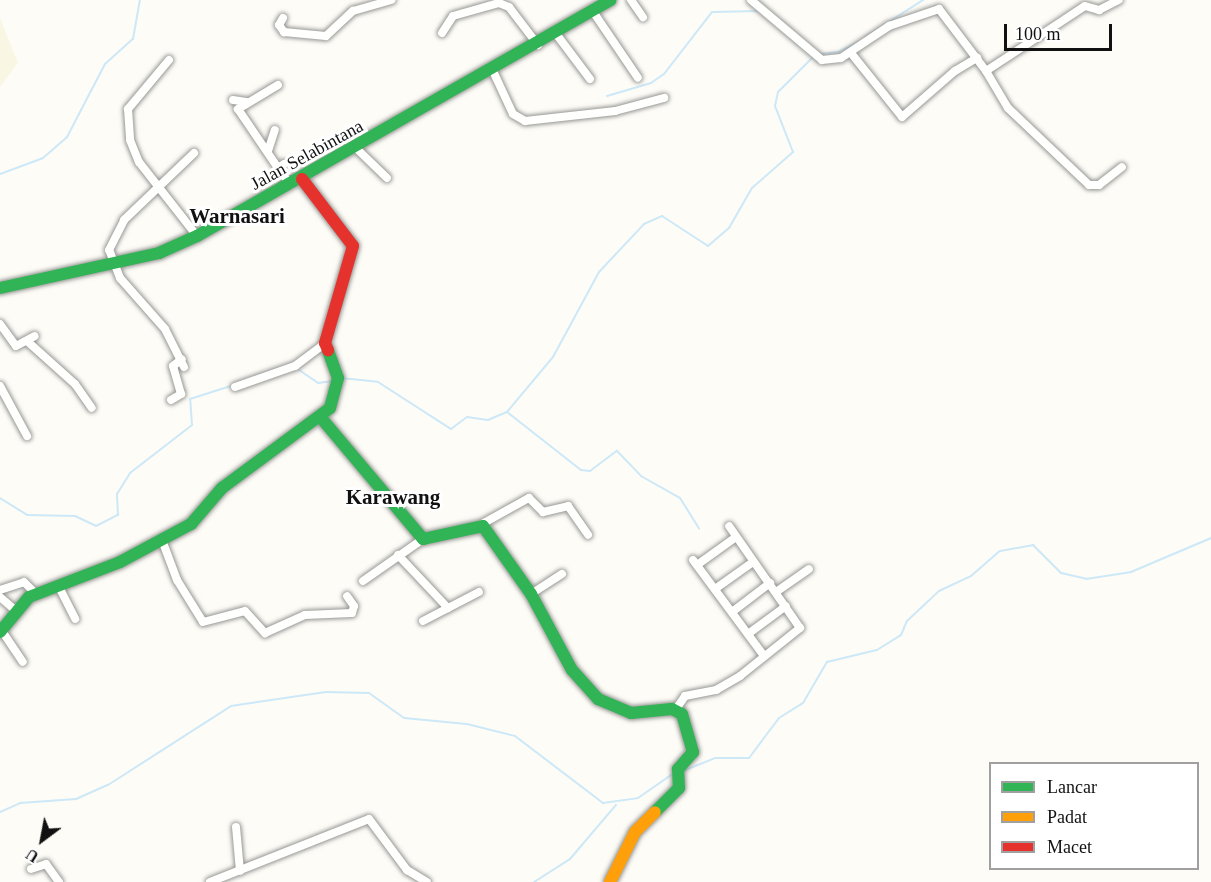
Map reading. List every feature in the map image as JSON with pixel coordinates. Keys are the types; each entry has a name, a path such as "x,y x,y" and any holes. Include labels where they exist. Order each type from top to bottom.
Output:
{"street":[{"path":"284,18 279,25 284,32 326,36 352,11 391,0"},
{"path":"631,0 644,17"},
{"path":"752,0 822,60 851,53 889,26 937,9 977,58 1008,108 1089,185 1099,185 1122,167"},
{"path":"986,71 1085,6 1099,10 1119,0"},
{"name":"Jalan Selabintana","path":"0,288 111,264 197,236 556,35 594,13 607,1"},
{"path":"442,33 453,16 499,3 509,7 538,45"},
{"path":"594,13 638,78"},
{"path":"556,35 590,79"},
{"path":"851,53 902,117 977,58"},
{"path":"169,60 127,116 135,155 197,236"},
{"path":"493,71 513,114 525,122 615,111 664,98"},
{"path":"23,662 1,632 36,594 162,540 197,519 222,488 322,419 338,388 325,344 353,246 268,151 238,109 278,85"},
{"path":"233,100 243,97 248,102"},
{"path":"268,151 275,129"},
{"path":"356,148 387,178"},
{"path":"171,400 181,394 173,365 183,363 165,329 111,264 110,245 118,227 194,153"},
{"path":"0,324 15,346 31,338 75,384 92,408"},
{"path":"236,387 295,366 325,344"},
{"path":"0,386 27,436"},
{"path":"322,419 423,538"},
{"path":"363,581 423,538 482,524 530,498 543,512 565,504 588,535"},
{"path":"482,524 531,594 566,661 598,699 631,713 676,710 685,719 692,746 691,758 678,769 681,786 635,832 610,882"},
{"path":"676,710 685,696 725,686 799,630 786,606 729,526"},
{"path":"736,537 695,562 765,656"},
{"path":"162,540 177,580 203,622 245,611 265,633 305,615 352,613 354,606 347,596"},
{"path":"398,555 448,608"},
{"path":"716,589 753,562"},
{"path":"776,592 809,569"},
{"path":"531,594 562,574"},
{"path":"0,590 24,582 36,594"},
{"path":"732,612 770,583"},
{"path":"58,585 75,619"},
{"path":"423,621 479,592"},
{"path":"0,597 17,612"},
{"path":"748,634 786,606"},
{"path":"210,882 313,838 372,819 407,870 427,882"},
{"path":"236,827 240,871"},
{"path":"31,869 46,864 58,882"}],"shaded area":[{"path":"0,18 18,63 0,87"}],"waterway":[{"path":"0,174 43,158 67,137 105,64 133,39 140,0"},
{"path":"865,37 923,0"},
{"path":"607,96 651,83 664,74 712,12 759,11"},
{"path":"819,54 838,52 861,41"},
{"path":"507,412 553,357 599,272 644,224 662,216 708,246 729,228 752,188 793,152 775,106 778,92 814,56"},
{"path":"255,376 291,364"},
{"path":"296,368 318,383 333,381"},
{"path":"341,378 378,382 451,429 467,417 488,420 507,412"},
{"path":"0,498 27,515 75,516 96,526 118,515 117,494 130,473 192,425 190,399 234,385"},
{"path":"507,412 581,470 590,471 617,451 641,476 680,498 699,529"},
{"path":"683,771 716,758 749,758 779,718 803,703 827,662 877,650 901,635 907,621 939,591 971,576 1000,551 1033,545 1061,573 1086,579 1131,572 1211,538"},
{"path":"0,812 20,803 76,799 108,785 231,706 326,692 369,693 404,718 467,724 515,736 603,803 638,798 674,773"},
{"path":"534,882 570,859 616,805"}],"traffic: fast":[{"path":"0,288 159,253 197,236 610,0"},
{"path":"0,632 29,597 120,562 191,524 222,488 330,408 338,378 328,350"},
{"path":"322,419 423,539 483,526 531,594 572,670 598,699 631,713 672,709 682,714 693,752 678,769 679,788 655,812"}],"traffic: slow":[{"path":"610,882 635,832 655,812"}],"traffic: jam":[{"path":"302,179 353,246 325,343 328,350"}],"district":[{"name":"Warnasari","path":"237,216"},
{"name":"Karawang","path":"393,497"}]}
